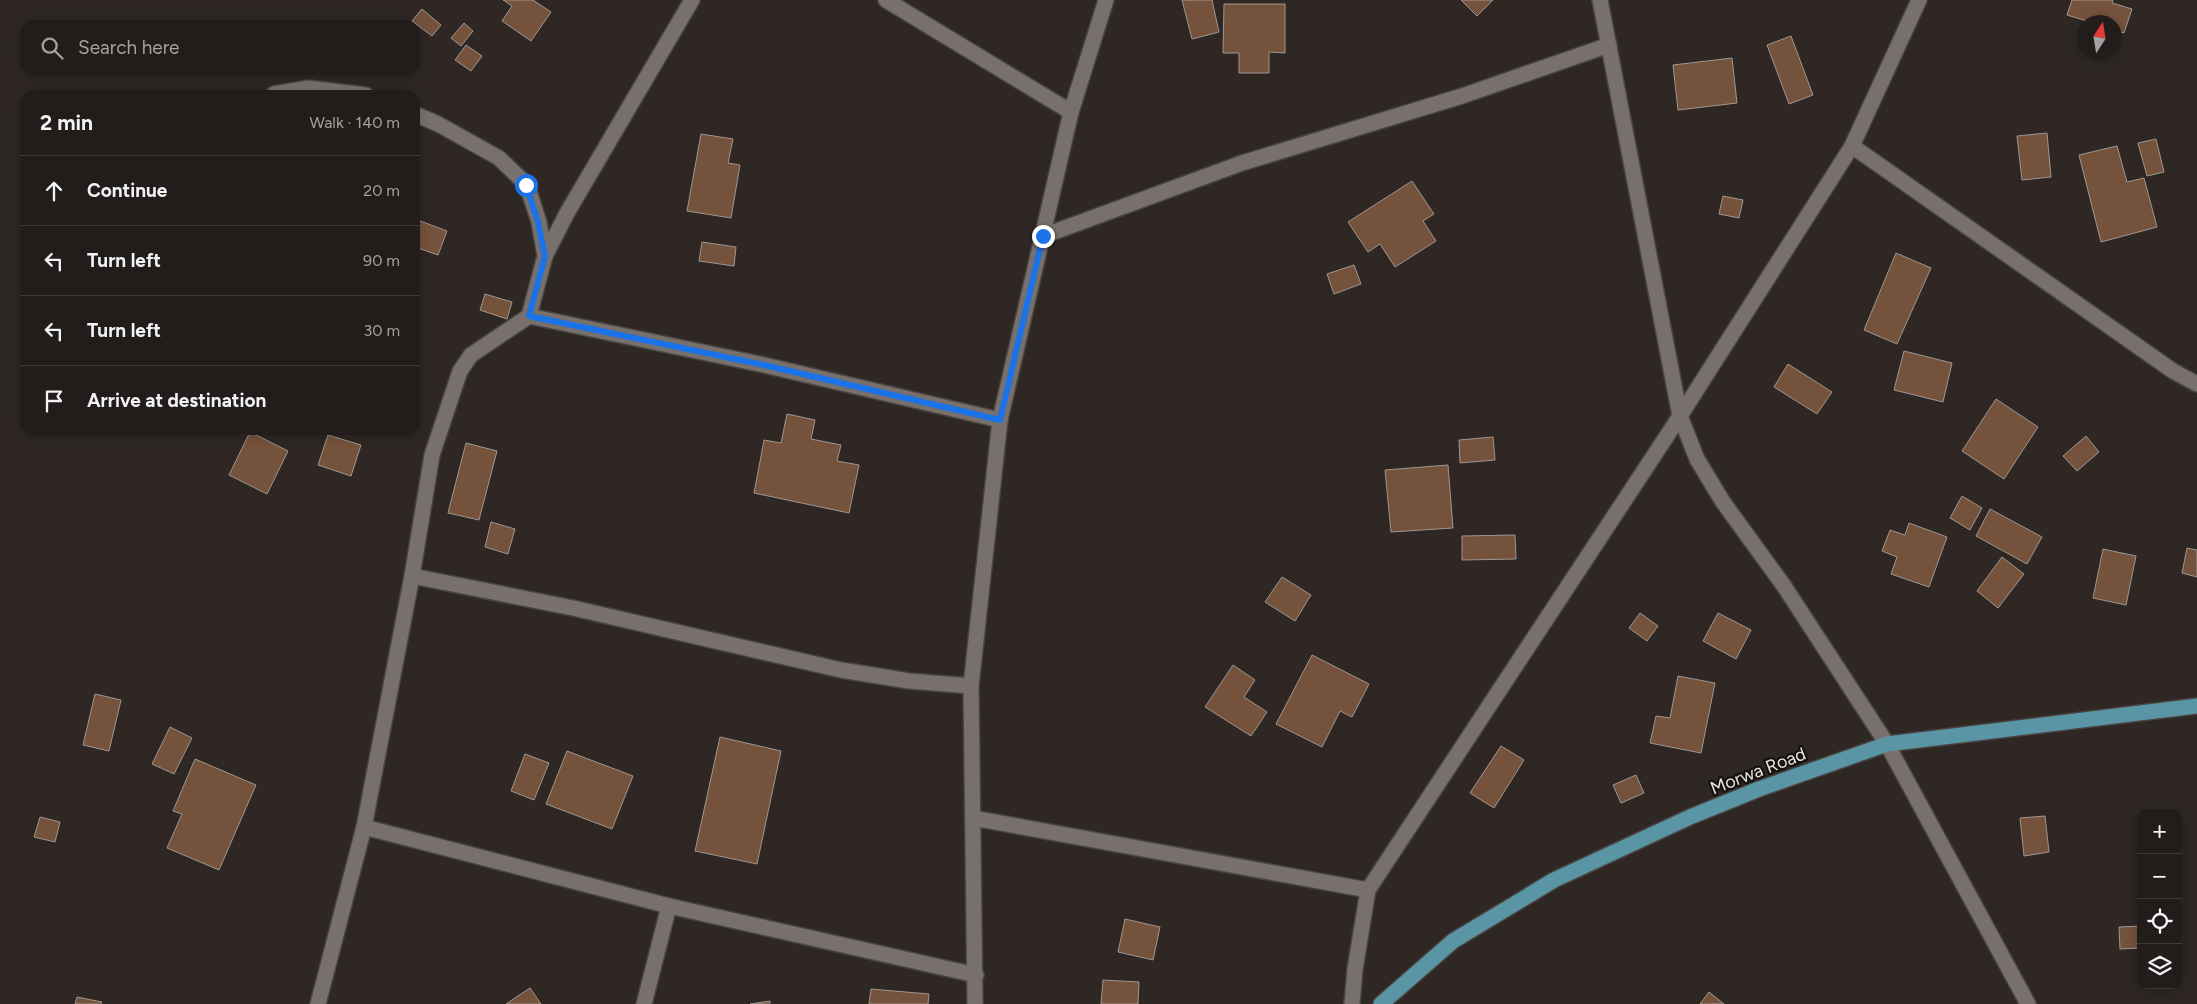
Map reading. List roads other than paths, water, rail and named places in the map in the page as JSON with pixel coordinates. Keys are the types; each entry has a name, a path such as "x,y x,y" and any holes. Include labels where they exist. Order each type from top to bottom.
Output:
{"main road":[{"name":"Morwa Road","path":"1381,1004 1453,941 1554,880 1620,848 1725,803 1887,744 2197,706"}],"street":[{"path":"318,1004 364,827 412,576 432,456 460,371 471,355 529,316 545,256 567,213 692,0"},
{"path":"886,0 1071,112"},
{"path":"975,1004 971,686 1000,420 1071,112 1106,0"},
{"path":"1600,0 1680,416 1697,459 1723,502 1784,586 1887,744 2028,1004"},
{"path":"1352,1004 1355,969 1368,890 1680,416 1852,146 1919,0"},
{"path":"1043,236 1242,163 1462,96 1608,45"},
{"path":"297,90 308,88 325,90"},
{"path":"420,116 438,124 499,158 526,185 538,222 545,256"},
{"path":"1852,146 2173,371 2197,384"},
{"path":"529,316 764,365 1000,420"},
{"path":"412,576 573,608 841,670 909,681 971,686"},
{"path":"973,818 1368,890"},
{"path":"364,827 669,906 976,975"},
{"path":"644,1004 669,906"}]}
